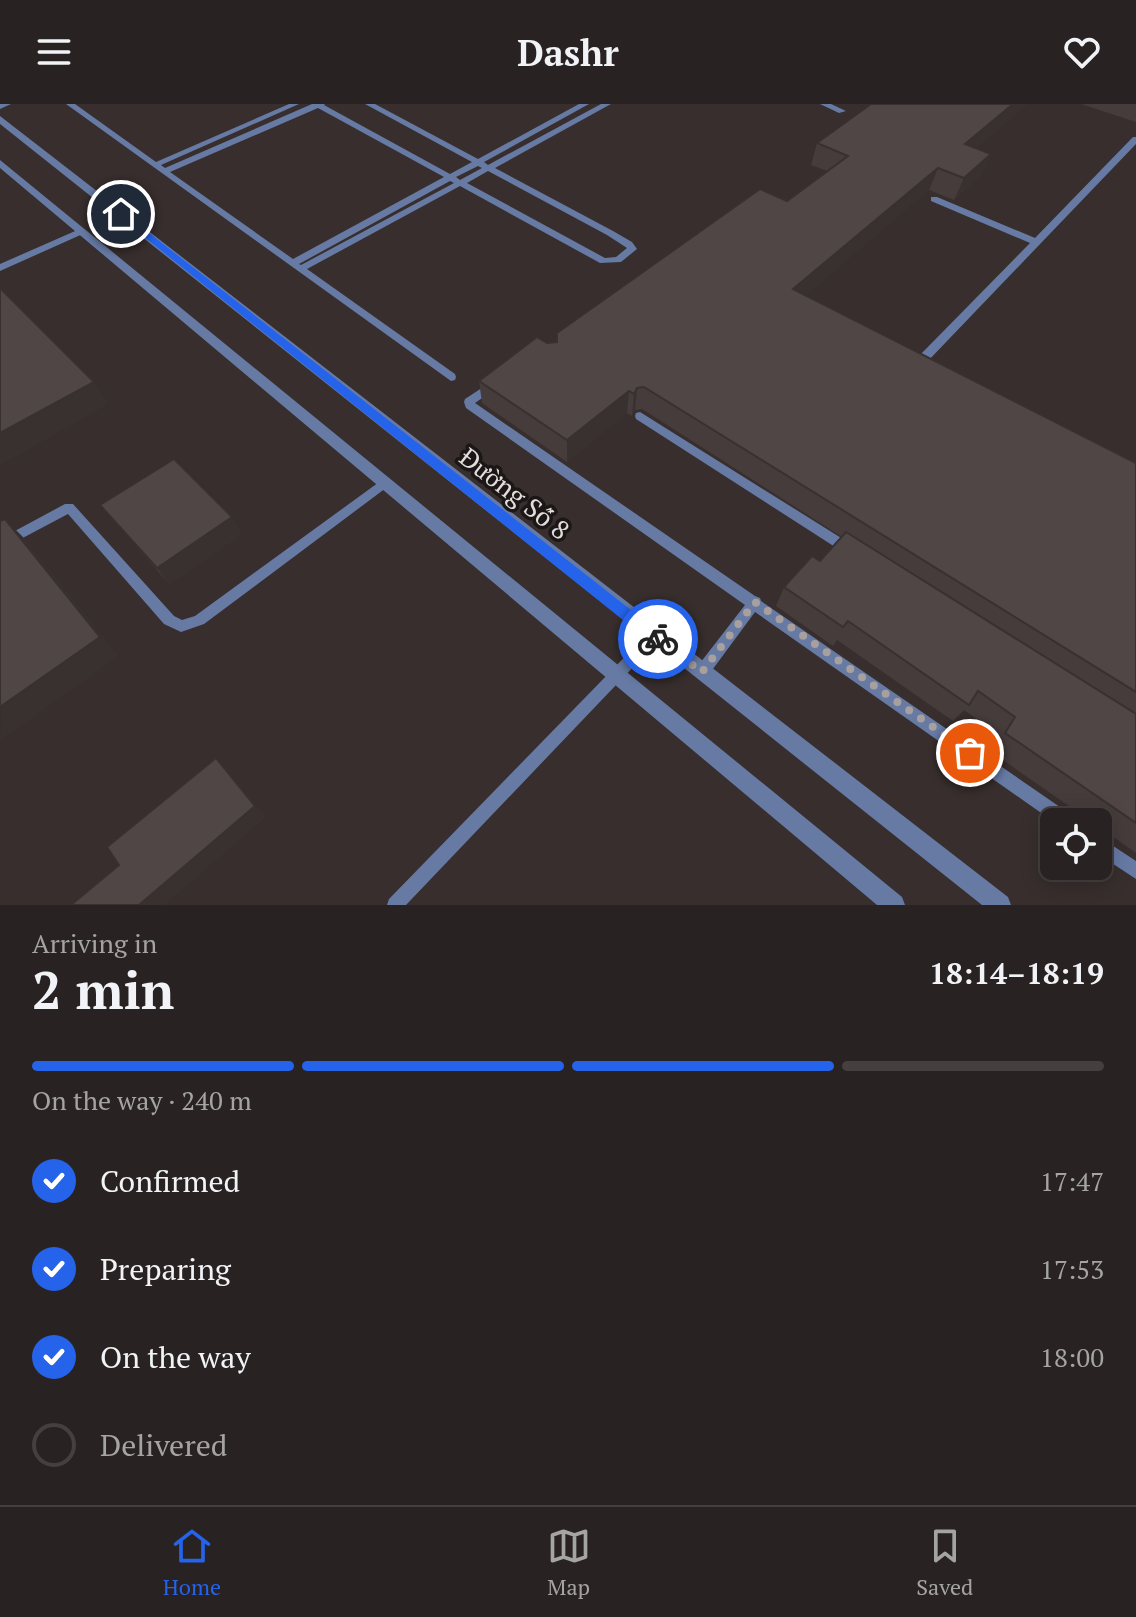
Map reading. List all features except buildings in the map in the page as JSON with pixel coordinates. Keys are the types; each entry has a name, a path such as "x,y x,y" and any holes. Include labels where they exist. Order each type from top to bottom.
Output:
{"street":[{"name":"Đường Số 8","path":"0,119 1000,905"},
{"path":"0,163 894,905"}],"lane":[{"path":"0,107 7,104"},
{"path":"70,104 451,377"},
{"path":"155,165 295,104"},
{"path":"165,171 319,104 603,261 618,260 632,249 620,238 369,104"},
{"path":"297,266 450,177 585,104"},
{"path":"297,266 607,104"},
{"path":"824,104 842,111"},
{"path":"922,360 1136,139"},
{"path":"934,199 1036,242"},
{"path":"0,268 82,231"},
{"path":"909,354 935,367"},
{"path":"504,376 469,402 470,405 1047,808"},
{"path":"640,416 859,557"},
{"path":"0,545 69,507 169,620 181,626 199,620 386,482"},
{"path":"702,672 755,602"},
{"path":"395,905 654,636"},
{"path":"1112,854 1136,871"}],"way so far":[{"path":"658,639 702,672 755,602 970,753"}],"route":[{"path":"121,214 658,639"}]}
